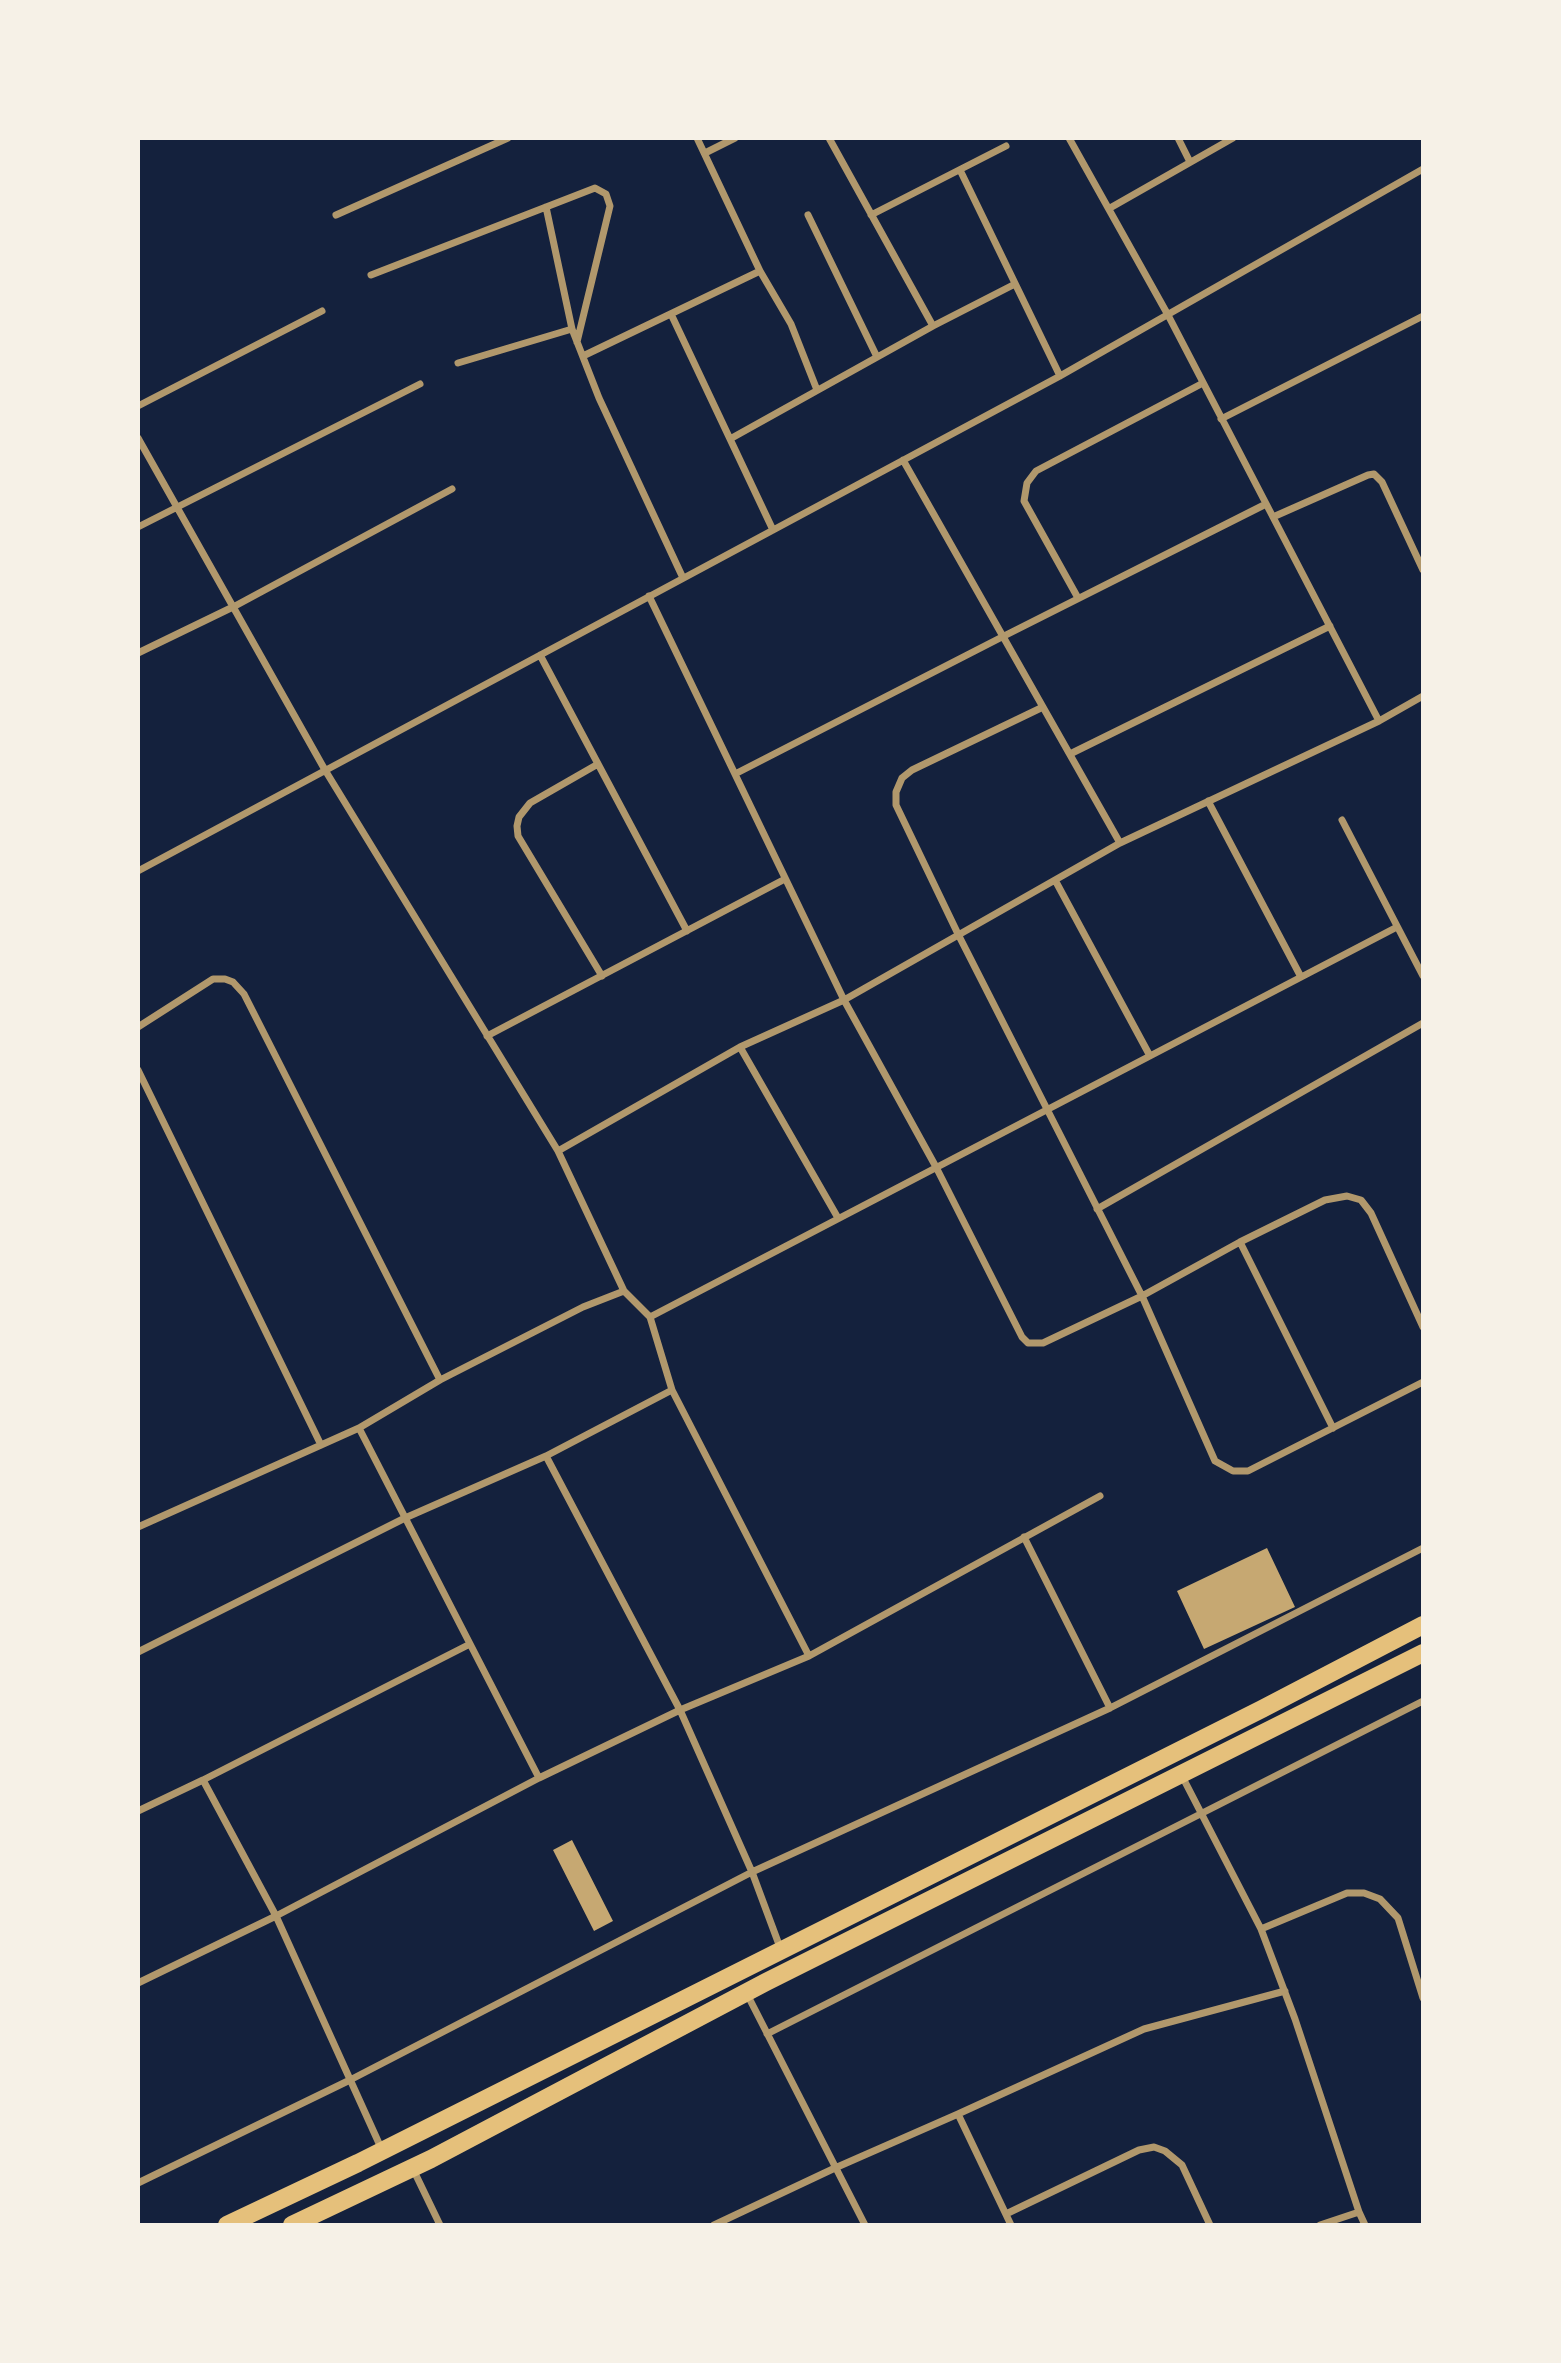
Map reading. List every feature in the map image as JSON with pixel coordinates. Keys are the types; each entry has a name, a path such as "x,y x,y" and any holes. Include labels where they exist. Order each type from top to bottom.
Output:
{"main road":[{"path":"227,2225 382,2151 1250,1715 1423,1625"},
{"path":"292,2225 412,2168 746,1993 1423,1653"}],"street":[{"path":"336,215 508,138"},
{"path":"697,138 760,271 791,324 817,390"},
{"path":"705,153 735,138"},
{"path":"829,138 933,326"},
{"path":"1069,138 1168,315 1379,721"},
{"path":"1178,138 1190,163"},
{"path":"1110,208 1233,138"},
{"path":"871,215 1006,146"},
{"path":"138,871 1060,376 1423,169"},
{"path":"960,170 1060,376"},
{"path":"371,275 595,188 606,194 610,206 577,342"},
{"path":"546,207 572,329 599,398 683,578"},
{"path":"808,215 877,358"},
{"path":"583,356 760,271"},
{"path":"730,439 933,326 1015,284"},
{"path":"138,406 322,311"},
{"path":"671,314 774,530"},
{"path":"1221,419 1420,317 1423,328"},
{"path":"458,363 572,329"},
{"path":"1078,598 1024,501 1027,482 1036,471 1203,383"},
{"path":"138,527 420,384"},
{"path":"138,438 325,770 558,1151 624,1291 650,1317 671,1390 809,1656"},
{"path":"903,460 1120,843"},
{"path":"1273,517 1374,474 1382,482 1423,570"},
{"path":"138,653 235,606 452,489"},
{"path":"735,774 1266,504"},
{"path":"1413,550 1423,545"},
{"path":"649,596 844,1000 936,1167 1021,1337 1028,1343 1043,1343 1142,1296 1240,1242 1325,1200 1347,1196 1361,1200 1371,1213 1423,1327"},
{"path":"1070,754 1330,626"},
{"path":"540,655 687,931"},
{"path":"558,1151 740,1047 844,1000 1120,843 1379,721 1423,696"},
{"path":"1044,707 912,770 902,778 896,792 896,805 958,934 1142,1296 1215,1461 1233,1471 1248,1471 1423,1382"},
{"path":"598,764 530,803 519,817 517,826 518,836 602,976"},
{"path":"1208,801 1301,977"},
{"path":"1342,820 1423,976"},
{"path":"487,1036 785,879"},
{"path":"1055,880 1150,1056"},
{"path":"650,1317 1397,927"},
{"path":"138,1027 213,979 233,982 244,994 440,1380"},
{"path":"1097,1209 1423,1023"},
{"path":"740,1047 838,1218"},
{"path":"138,1070 321,1445"},
{"path":"1240,1242 1333,1428"},
{"path":"138,1527 359,1428 440,1380 583,1307 624,1291"},
{"path":"138,1652 405,1518 546,1456 671,1390"},
{"path":"359,1428 539,1778"},
{"path":"546,1456 680,1710 752,1872 782,1950"},
{"path":"138,1983 276,1916 539,1778 680,1710 809,1656 1100,1496"},
{"path":"1024,1538 1110,1708"},
{"path":"138,2183 350,2080 752,1872 1110,1708 1423,1548"},
{"path":"138,1811 470,1644"},
{"path":"767,2034 1423,1701"},
{"path":"1181,1774 1261,1929 1365,2225"},
{"path":"203,1780 276,1916 382,2151"},
{"path":"1261,1929 1347,1893 1364,1893 1380,1899 1398,1918 1423,1998"},
{"path":"714,2225 1144,2029 1285,1991"},
{"path":"746,1993 865,2225"},
{"path":"958,2114 1011,2225"},
{"path":"1006,2214 1139,2150 1154,2147 1165,2151 1182,2165 1210,2225"},
{"path":"412,2168 440,2225"},
{"path":"1320,2225 1359,2212"}],"building":[{"path":"1267,1548 1295,1607 1204,1649 1177,1591"},
{"path":"572,1840 613,1921 594,1931 553,1850"}]}
